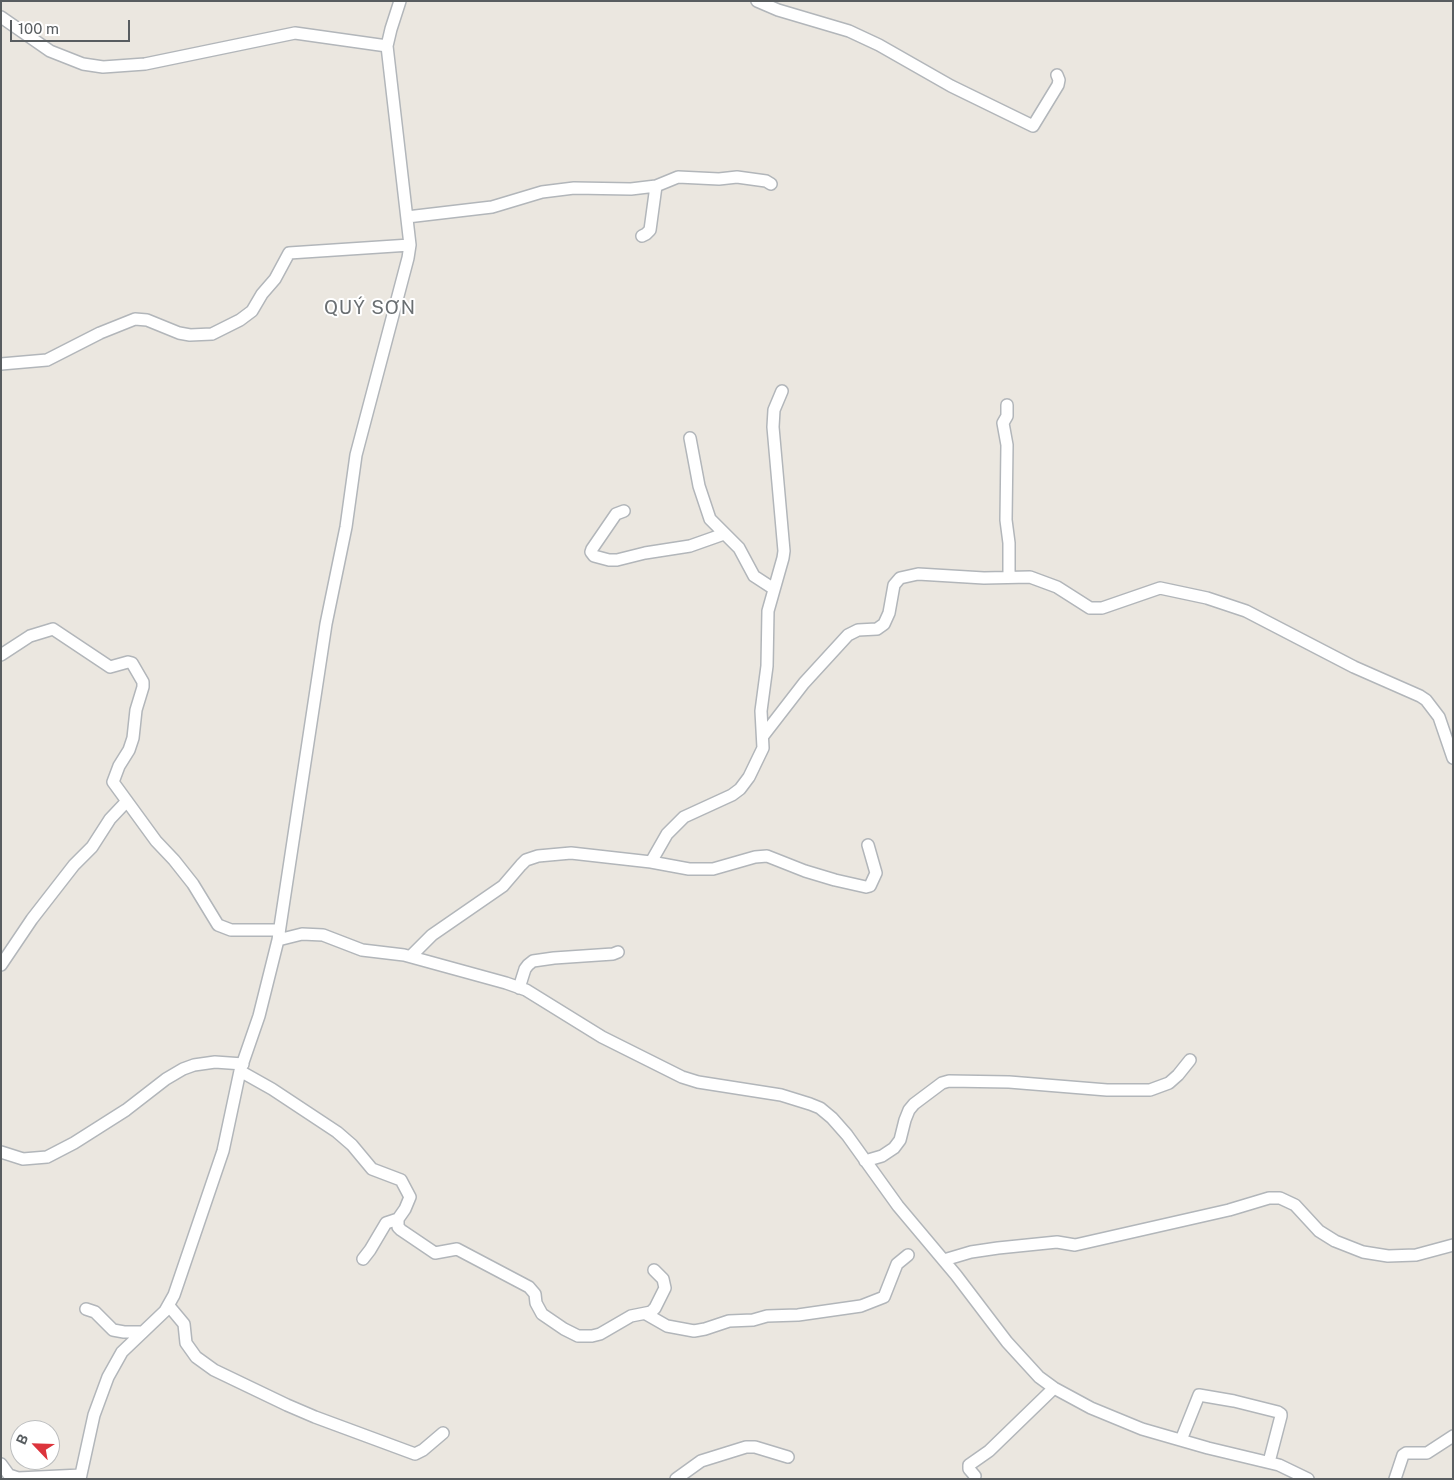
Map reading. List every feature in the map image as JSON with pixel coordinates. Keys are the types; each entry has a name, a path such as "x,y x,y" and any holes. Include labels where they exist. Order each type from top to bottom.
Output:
{"street":[{"path":"1,1464 9,1475 18,1478 81,1477 98,1400 108,1377 122,1352 169,1306 223,1152 242,1067 259,1016 278,935 326,624 346,527 356,455 410,245 387,46 400,1"},
{"path":"757,1 778,10 849,31 879,45 952,86 1033,126 1058,85 1057,75"},
{"path":"1,17 50,51 83,64 103,67 145,64 295,34 387,46"},
{"path":"407,217 492,207 542,192 574,188 631,189 656,186 678,178 719,179 737,177 766,180 771,184"},
{"path":"642,236 650,230 656,186"},
{"path":"1,364 47,360 100,333 135,319 147,320 179,333 190,335 212,334 240,320 252,311 262,294 275,279 289,253 410,245"},
{"path":"651,862 667,834 679,821 690,813 732,795 744,785 763,748 761,703 767,666 768,611 784,551 773,427 774,410 782,391"},
{"path":"1007,405 1007,416 1004,423 1007,444 1006,520 1009,543 1009,577"},
{"path":"690,438 699,486 710,519 739,548 754,576 774,589"},
{"path":"624,511 616,514 592,549 591,552 594,556 608,560 617,560 645,553 690,546 724,534"},
{"path":"763,736 804,683 848,635 858,630 878,629 884,624 889,613 894,585 900,578 918,574 984,578 1030,577 1069,594 1090,608 1102,608 1160,588 1207,598 1246,611 1354,667 1426,700 1439,717 1453,758"},
{"path":"1,655 30,636 53,629 110,667 128,662 132,663 143,682 143,687 136,710 133,738 113,782 156,841 193,884 218,925 231,930 278,935 323,935 362,950 411,956 519,988 602,1037 682,1077 698,1082 781,1095 820,1108 832,1118 903,1212 944,1260 1008,1342 1039,1377 1054,1388 1091,1408 1142,1428 1181,1440 1279,1464 1308,1479"},
{"path":"1,965 32,918 77,862 92,847 110,820 127,801"},
{"path":"411,956 432,935 502,886 526,860 538,856 572,853 651,862 689,869 712,868 755,857 767,856 828,878 866,887 870,886 876,873 868,845"},
{"path":"519,988 525,969 533,961 618,952"},
{"path":"865,1161 882,1156 894,1148 900,1140 909,1110 942,1083 975,1081 1009,1082 1107,1090 1150,1090 1169,1083 1190,1060"},
{"path":"1,1152 23,1159 47,1156 74,1143 126,1110 166,1079 183,1069 194,1065 215,1062 242,1067 337,1132 352,1144 372,1169 401,1180 410,1197 398,1219 398,1227 435,1253 457,1249 528,1287 535,1294 536,1303 542,1314 564,1330 584,1337 600,1334 632,1316 646,1314 655,1308 665,1288 663,1279 654,1270"},
{"path":"944,1260 971,1252 998,1248 1057,1242 1075,1245 1228,1210 1269,1198 1280,1198 1296,1205 1320,1231 1335,1241 1364,1252 1388,1256 1416,1255 1453,1246"},
{"path":"363,1259 386,1223 398,1219"},
{"path":"646,1314 667,1326 694,1331 729,1321 753,1320 768,1316 798,1315 861,1306 884,1297 897,1264 908,1255"},
{"path":"169,1306 184,1324 186,1343 196,1357 214,1370 287,1405 415,1454 443,1434"},
{"path":"86,1309 95,1312 113,1330 143,1332"},
{"path":"975,1476 969,1469 969,1465 989,1451 1054,1388"},
{"path":"1181,1440 1199,1395 1234,1401 1281,1414 1270,1462"},
{"path":"1395,1479 1403,1455 1406,1453 1427,1453 1453,1436"},
{"path":"676,1479 702,1461 746,1447 755,1447 788,1457"}],"district":[{"name":"QUÝ SƠN","path":"370,308"}]}
